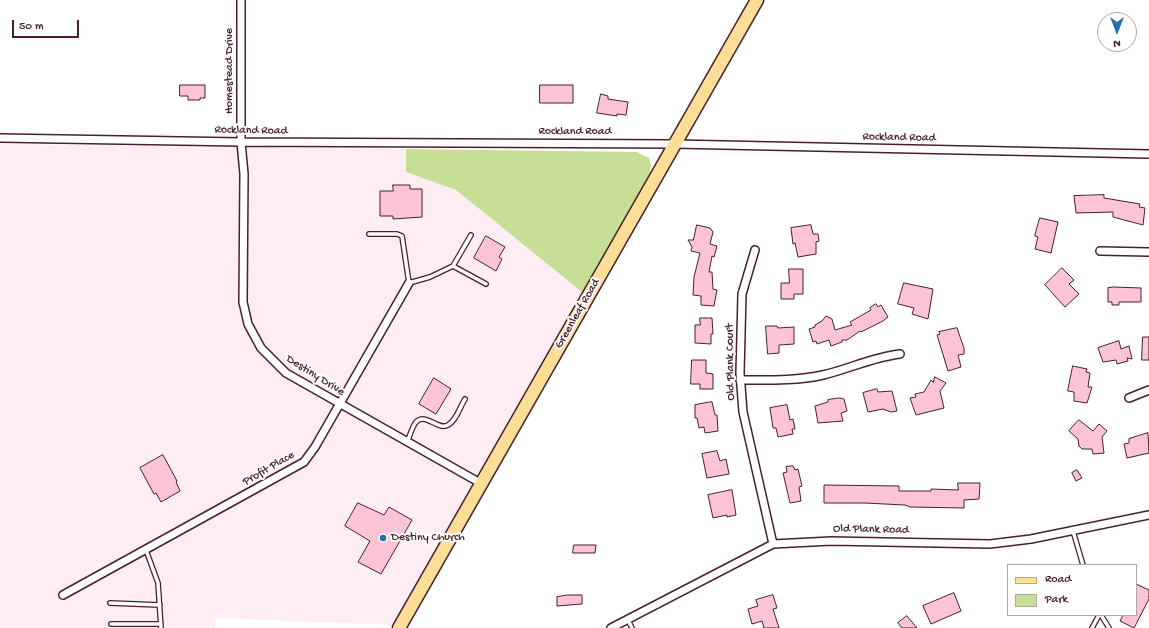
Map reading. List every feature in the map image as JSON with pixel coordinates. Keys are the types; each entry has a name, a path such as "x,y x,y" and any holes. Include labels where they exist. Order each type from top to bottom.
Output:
{"main road":[{"name":"Greenleaf Road","path":"399,628 757,0"}],"street":[{"name":"Homestead Drive","path":"241,0 241,142"},
{"name":"Rockland Road","path":"0,138 241,142 675,144 1149,154"},
{"name":"Destiny Drive","path":"241,142 244,174 242,293 248,324 261,348 276,365 294,377 482,484"},
{"name":"Old Plank Court","path":"755,250 742,294 740,380 743,412 773,544"},
{"path":"1100,251 1149,252"},
{"name":"Profit Place","path":"63,595 304,462 311,454 409,282"},
{"path":"740,380 798,379 823,375 875,358 900,354"},
{"path":"1129,398 1149,390"},
{"name":"Old Plank Road","path":"611,628 773,544 831,541 990,544 1031,539 1149,515"}],"lane":[{"path":"369,234 397,234 402,236 409,282 430,278 454,266 471,235"},
{"path":"454,266 486,284"},
{"path":"407,442 415,423 419,420 425,419 441,426 448,425 452,422 464,399"},
{"path":"1073,531 1084,564"},
{"path":"111,624 161,626 158,583 146,550"},
{"path":"110,603 160,605"},
{"path":"1092,628 1099,616"},
{"path":"1101,616 1109,628"},
{"path":"628,620 632,628"}],"shaded area":[{"path":"0,144 406,149 406,172 456,190 582,292 443,541 393,625 216,618 215,628 0,628"}],"green space":[{"path":"406,149 637,152 649,158 651,166 649,179 616,239 582,292 456,190 406,172"}],"building":[{"path":"180,85 205,85 205,98 200,98 200,100 188,100 188,96 180,96"},
{"path":"540,85 573,85 573,103 540,103"},
{"path":"601,94 608,96 608,99 628,102 626,115 617,114 617,116 597,113"},
{"path":"393,185 410,185 410,189 422,189 422,217 393,219 393,216 380,216 380,191 393,191"},
{"path":"1104,195 1104,198 1140,204 1139,207 1145,208 1143,225 1113,217 1113,212 1076,213 1074,196"},
{"path":"1040,218 1058,222 1051,253 1035,249 1038,237 1035,236"},
{"path":"697,225 710,228 713,232 710,244 717,246 714,257 712,256 709,272 712,272 713,289 717,290 714,306 701,305 701,296 693,295 694,277 700,253 691,251 692,247 688,240 693,240"},
{"path":"811,225 813,234 818,234 819,241 816,242 816,254 798,257 795,243 793,244 791,228"},
{"path":"486,236 505,247 499,257 502,259 496,271 474,258"},
{"path":"1062,268 1074,280 1069,284 1079,294 1065,307 1045,285"},
{"path":"789,269 803,269 803,294 794,294 794,299 781,299 781,283 789,283"},
{"path":"904,283 933,289 928,319 912,314 914,308 898,304"},
{"path":"1108,288 1141,288 1141,302 1119,302 1119,305 1112,305 1112,302 1108,302"},
{"path":"876,304 878,307 881,305 888,317 883,321 861,332 860,331 847,340 842,340 842,342 831,346 829,340 817,344 816,341 813,342 809,329 815,327 815,325 822,321 826,316 832,319 835,330 852,325 850,322 871,310 870,308"},
{"path":"700,318 712,318 713,334 711,334 711,344 695,343 695,325 700,325"},
{"path":"766,326 777,326 778,328 794,327 794,344 779,345 779,353 768,354"},
{"path":"957,328 964,348 964,354 958,355 961,367 948,371 937,335 940,334 939,332"},
{"path":"1143,337 1149,337 1149,360 1142,360"},
{"path":"1119,341 1121,349 1129,346 1132,359 1127,358 1128,361 1117,364 1116,360 1103,362 1098,348"},
{"path":"692,360 706,360 706,373 713,374 713,389 700,389 700,384 691,384"},
{"path":"1073,366 1087,369 1086,372 1090,373 1088,387 1092,387 1087,403 1074,401 1074,392 1068,391"},
{"path":"935,377 946,383 940,391 944,408 916,415 910,398 916,397 915,394 924,392 931,380 933,382"},
{"path":"434,378 451,389 436,414 419,404"},
{"path":"877,389 878,392 892,391 897,411 891,412 883,409 868,412 863,393"},
{"path":"839,398 844,399 847,411 841,413 843,421 818,423 815,406 828,402 828,400"},
{"path":"712,402 715,415 717,415 718,431 705,433 704,427 699,428 697,418 695,418 695,405"},
{"path":"787,405 790,420 793,419 795,429 792,429 793,434 778,437 776,428 773,428 770,408"},
{"path":"1079,420 1093,431 1099,424 1107,431 1102,437 1104,453 1093,454 1092,449 1082,449 1079,446 1078,439 1069,431"},
{"path":"1148,433 1149,453 1127,458 1124,444 1129,443 1129,439"},
{"path":"717,451 720,461 726,459 729,474 707,478 702,454"},
{"path":"163,455 177,481 176,482 180,491 161,502 156,493 154,494 140,468"},
{"path":"793,466 795,470 798,469 802,486 799,487 801,501 790,503 783,473 787,472 786,467"},
{"path":"1077,470 1082,478 1076,481 1072,473"},
{"path":"958,483 980,483 979,499 964,500 964,508 910,507 905,505 865,503 824,503 824,485 899,486 899,491 931,491 931,489 958,490"},
{"path":"732,490 736,515 713,518 708,495"},
{"name":"Destiny Church","path":"358,503 384,515 389,507 412,520 381,574 358,562 370,541 345,526"},
{"path":"574,545 596,545 595,553 573,553"},
{"path":"1137,584 1149,590 1149,599 1134,628 1120,621 1122,616 1137,616"},
{"path":"954,593 961,611 931,624 923,606"},
{"path":"582,595 582,604 557,606 557,597"},
{"path":"773,595 777,608 773,609 779,628 764,628 762,621 752,624 748,609 758,606 756,600"},
{"path":"907,616 917,628 902,628 898,623"}],"place":[{"name":"Destiny Church","path":"383,538"}]}
